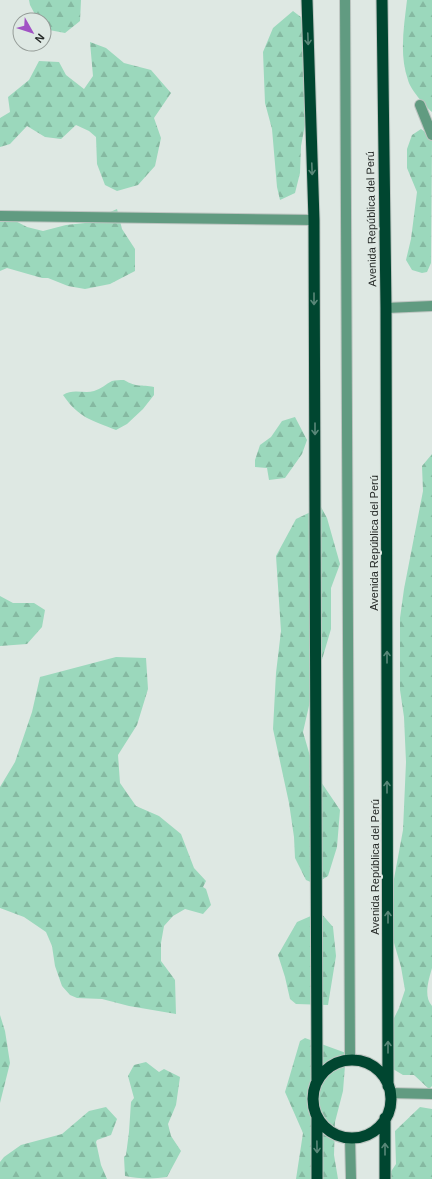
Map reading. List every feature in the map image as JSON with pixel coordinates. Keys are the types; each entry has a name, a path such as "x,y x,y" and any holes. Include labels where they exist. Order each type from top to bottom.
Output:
{"highway":[{"path":"307,0 314,220 317,1080"},
{"name":"Avenida República del Perú","path":"382,0 386,308 389,1089"},
{"path":"350,1060 369,1064 378,1070 384,1077 389,1089 390,1106 385,1118 379,1126 370,1133 361,1137 350,1138 340,1136 322,1125 314,1108 313,1098 317,1080 323,1072 340,1062 350,1060"},
{"path":"317,1116 317,1179"},
{"path":"385,1118 386,1179"}],"street":[{"path":"345,0 350,1060"},
{"path":"420,105 432,135"},
{"path":"0,216 314,220"},
{"path":"386,308 432,306"},
{"path":"389,1089 432,1094"},
{"path":"350,1138 351,1179"}],"green space":[{"path":"29,0 81,0 80,21 65,33 52,31 52,12 34,12"},
{"path":"407,0 432,0 432,112 422,102 409,84 405,70 403,40"},
{"path":"293,11 310,24 313,83 301,146 300,173 295,193 280,200 277,187 272,129 265,103 263,52 273,28"},
{"path":"90,42 106,48 124,63 151,70 171,93 154,118 161,138 155,166 138,185 117,191 105,185 97,164 96,137 89,131 76,125 61,139 45,137 27,126 10,144 0,147 0,118 10,112 8,97 29,80 39,61 59,62 66,75 84,89 93,76"},
{"path":"421,129 432,137 431,263 427,272 422,273 412,270 406,260 411,239 417,192 407,168 407,149 412,135"},
{"path":"117,209 122,229 135,249 135,271 110,284 85,289 68,286 48,278 42,278 7,268 0,271 0,213 27,227 43,231 66,225 85,223"},
{"path":"124,380 136,385 154,387 154,395 143,409 127,424 116,430 92,421 80,414 63,395 75,391 94,391 112,381"},
{"path":"295,417 307,440 302,454 285,478 269,480 267,468 255,467 255,460 260,445 271,437 282,421"},
{"path":"432,454 432,968 427,992 429,1002 432,1006 432,1086 429,1089 414,1075 403,1075 393,1069 393,1020 405,990 401,967 392,936 391,895 403,830 406,762 404,717 400,690 400,618 404,589 423,491 422,466"},
{"path":"321,507 327,518 340,564 331,588 331,629 311,697 303,732 315,773 340,810 337,847 328,876 315,884 306,880 295,858 294,837 289,803 273,729 276,673 281,631 276,556 296,519"},
{"path":"0,596 13,603 34,603 45,610 42,627 27,644 0,646"},
{"path":"116,657 146,658 148,689 137,725 118,755 120,783 136,806 159,816 181,834 194,868 206,881 203,887 206,889 211,905 203,914 185,909 173,916 164,926 161,943 161,961 175,980 176,1014 129,1006 102,999 77,998 70,995 62,986 55,966 52,946 46,932 24,917 0,908 0,787 15,762 32,712 40,677"},
{"path":"320,912 333,927 336,956 328,1005 296,1004 290,999 278,955 297,922"},
{"path":"0,1015 5,1031 10,1063 0,1103"},
{"path":"305,1038 346,1053 343,1091 335,1122 334,1155 338,1179 296,1179 303,1133 285,1092 300,1041"},
{"path":"146,1062 159,1072 164,1069 180,1077 176,1105 168,1124 171,1136 181,1151 167,1177 135,1178 125,1176 124,1157 126,1155 129,1132 131,1102 134,1098 128,1076 134,1065"},
{"path":"106,1107 117,1119 111,1135 97,1140 96,1142 101,1165 107,1179 0,1179 0,1162 4,1157 21,1145 62,1134 89,1111"},
{"path":"420,1107 432,1109 432,1179 386,1179 396,1164 395,1131"}]}
